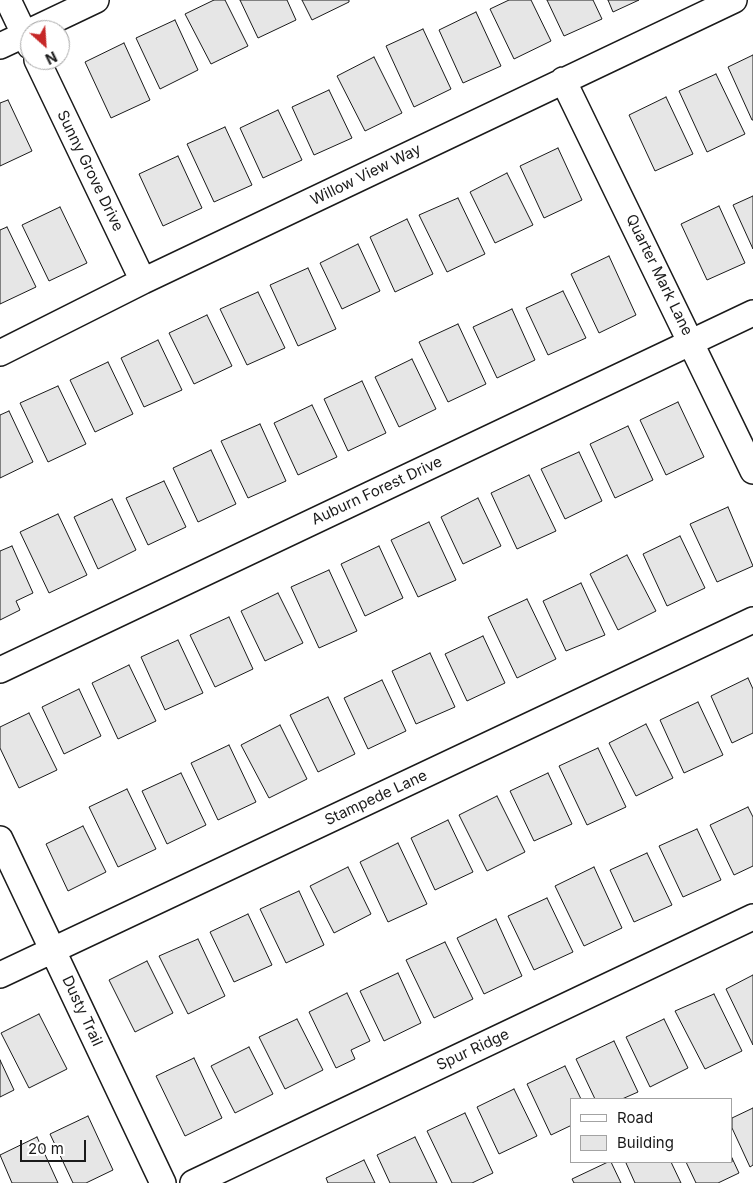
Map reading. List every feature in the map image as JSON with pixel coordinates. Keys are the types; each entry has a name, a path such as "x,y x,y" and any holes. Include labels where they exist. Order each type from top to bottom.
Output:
{"street":[{"path":"8,0 20,20"},
{"path":"58,20 96,0"},
{"name":"Willow View Way","path":"0,353 143,281 734,0"},
{"path":"0,46 20,38"},
{"name":"Sunny Grove Drive","path":"42,70 143,281"},
{"name":"Quarter Mark Lane","path":"563,80 692,342 753,471"},
{"name":"Auburn Forest Drive","path":"0,670 753,313"},
{"name":"Stampede Lane","path":"0,975 753,620"},
{"name":"Dusty Trail","path":"0,839 162,1183"},
{"name":"Spur Ridge","path":"193,1183 753,917"}],"building":[{"path":"214,0 225,0 248,46 211,64 185,14"},
{"path":"240,0 287,0 296,20 258,38"},
{"path":"302,0 349,0 349,2 312,20"},
{"path":"509,0 531,0 551,41 514,59 490,9"},
{"path":"547,0 593,0 602,19 564,36"},
{"path":"608,0 639,0 613,12"},
{"path":"476,12 501,66 463,83 439,30"},
{"path":"175,20 198,70 160,89 136,38"},
{"path":"423,29 451,89 414,107 386,46"},
{"path":"124,43 150,100 111,118 85,62"},
{"path":"753,55 753,120 752,120 728,67"},
{"path":"374,57 402,113 365,131 337,76"},
{"path":"716,74 745,134 707,152 679,91"},
{"path":"329,90 352,138 314,155 292,107"},
{"path":"666,97 693,154 655,171 629,115"},
{"path":"8,100 32,151 0,166 0,103"},
{"path":"278,110 302,160 263,178 240,128"},
{"path":"225,127 252,185 214,202 187,144"},
{"path":"558,148 582,200 544,218 520,166"},
{"path":"178,156 202,208 163,226 139,174"},
{"path":"507,173 533,225 495,243 470,192"},
{"path":"753,196 753,249 733,205"},
{"path":"458,198 485,254 447,272 419,215"},
{"path":"719,206 745,263 707,280 681,224"},
{"path":"60,207 87,263 49,281 22,225"},
{"path":"407,219 433,274 395,292 370,237"},
{"path":"7,227 36,287 0,304 0,230"},
{"path":"358,244 380,291 342,309 320,263"},
{"path":"609,256 636,315 599,333 571,274"},
{"path":"308,268 336,329 298,346 270,285"},
{"path":"563,291 586,338 548,355 526,308"},
{"path":"258,292 285,348 247,365 220,309"},
{"path":"512,309 535,360 497,378 473,327"},
{"path":"207,315 232,366 194,384 169,333"},
{"path":"458,324 486,384 448,402 419,342"},
{"path":"158,340 182,390 144,407 121,358"},
{"path":"412,359 436,409 399,427 375,377"},
{"path":"108,362 133,414 95,432 70,380"},
{"path":"362,381 386,433 348,451 324,399"},
{"path":"58,386 86,444 48,462 20,403"},
{"path":"678,402 704,457 666,475 640,420"},
{"path":"312,405 337,457 298,475 274,423"},
{"path":"9,411 33,462 0,478 0,415"},
{"path":"260,424 286,481 248,498 221,441"},
{"path":"628,426 653,480 615,498 590,444"},
{"path":"211,450 236,504 198,522 173,468"},
{"path":"579,452 602,501 565,519 541,469"},
{"path":"529,475 556,531 517,549 491,493"},
{"path":"164,481 186,527 148,545 126,498"},
{"path":"478,498 501,546 463,564 441,517"},
{"path":"112,499 136,550 98,569 74,517"},
{"path":"728,507 753,566 717,582 690,524"},
{"path":"58,514 87,575 49,593 20,532"},
{"path":"429,522 456,580 418,597 391,540"},
{"path":"680,536 705,588 667,606 643,554"},
{"path":"12,546 33,593 16,601 20,610 0,620 0,551"},
{"path":"379,546 403,598 365,616 341,564"},
{"path":"627,555 656,611 618,630 590,574"},
{"path":"329,570 357,631 319,648 291,587"},
{"path":"581,583 605,635 566,651 543,601"},
{"path":"278,593 303,643 265,661 241,611"},
{"path":"527,599 556,659 517,678 488,617"},
{"path":"229,617 253,669 215,687 190,635"},
{"path":"483,636 505,683 467,701 445,654"},
{"path":"178,640 203,693 165,710 141,657"},
{"path":"430,653 455,707 416,724 392,671"},
{"path":"129,665 156,721 118,739 92,683"},
{"path":"748,678 753,689 753,733 732,743 711,696"},
{"path":"382,680 406,731 368,749 344,698"},
{"path":"79,689 101,736 64,754 42,707"},
{"path":"328,697 355,754 318,772 290,715"},
{"path":"698,702 723,755 684,773 660,720"},
{"path":"29,713 57,770 19,788 0,748 0,727"},
{"path":"646,724 673,778 636,796 609,743"},
{"path":"280,725 307,779 269,798 241,745"},
{"path":"229,745 256,802 218,820 191,763"},
{"path":"598,748 626,807 587,825 559,766"},
{"path":"181,773 206,825 167,844 142,791"},
{"path":"548,773 572,824 534,841 510,791"},
{"path":"127,789 156,849 118,867 89,807"},
{"path":"497,796 525,852 487,871 459,815"},
{"path":"748,807 753,817 753,866 734,875 710,825"},
{"path":"448,820 473,872 435,890 411,838"},
{"path":"83,826 106,872 68,891 46,844"},
{"path":"697,829 721,880 683,897 659,846"},
{"path":"398,843 427,904 388,922 360,862"},
{"path":"647,853 672,905 634,922 610,870"},
{"path":"348,867 371,914 334,933 310,886"},
{"path":"594,867 622,928 584,946 555,886"},
{"path":"299,891 324,945 286,963 260,909"},
{"path":"547,898 573,952 534,970 508,916"},
{"path":"248,914 272,965 234,982 210,932"},
{"path":"496,919 522,976 484,994 457,938"},
{"path":"198,939 225,996 188,1014 159,956"},
{"path":"445,942 473,999 434,1018 406,960"},
{"path":"147,961 173,1013 135,1032 109,980"},
{"path":"398,973 421,1023 384,1041 360,991"},
{"path":"753,975 753,1045 726,989"},
{"path":"347,993 370,1041 351,1050 355,1059 336,1068 309,1012"},
{"path":"714,994 742,1051 705,1069 675,1011"},
{"path":"39,1014 67,1069 29,1088 1,1033"},
{"path":"297,1019 323,1070 285,1089 259,1037"},
{"path":"664,1019 688,1068 650,1087 626,1037"},
{"path":"614,1041 638,1092 624,1098 595,1098 576,1059"},
{"path":"249,1047 273,1094 235,1113 211,1066"},
{"path":"194,1058 222,1118 185,1136 156,1076"},
{"path":"0,1060 14,1090 0,1097"},
{"path":"565,1066 581,1098 570,1098 570,1126 551,1135 527,1084"},
{"path":"514,1089 537,1136 499,1154 477,1107"},
{"path":"753,1108 753,1165 750,1167 733,1130 733,1118"},
{"path":"465,1113 493,1173 472,1183 452,1183 427,1131"},
{"path":"88,1116 113,1170 86,1183 73,1183 50,1134"},
{"path":"37,1137 58,1183 12,1183 0,1155"},
{"path":"415,1137 437,1183 390,1183 377,1155"},
{"path":"364,1160 375,1183 328,1183 326,1178"},
{"path":"733,1160 739,1173 718,1183 696,1183 686,1163 733,1163"},
{"path":"606,1163 611,1163 621,1183 574,1183 572,1179"},
{"path":"626,1163 671,1163 681,1183 635,1183"}]}
